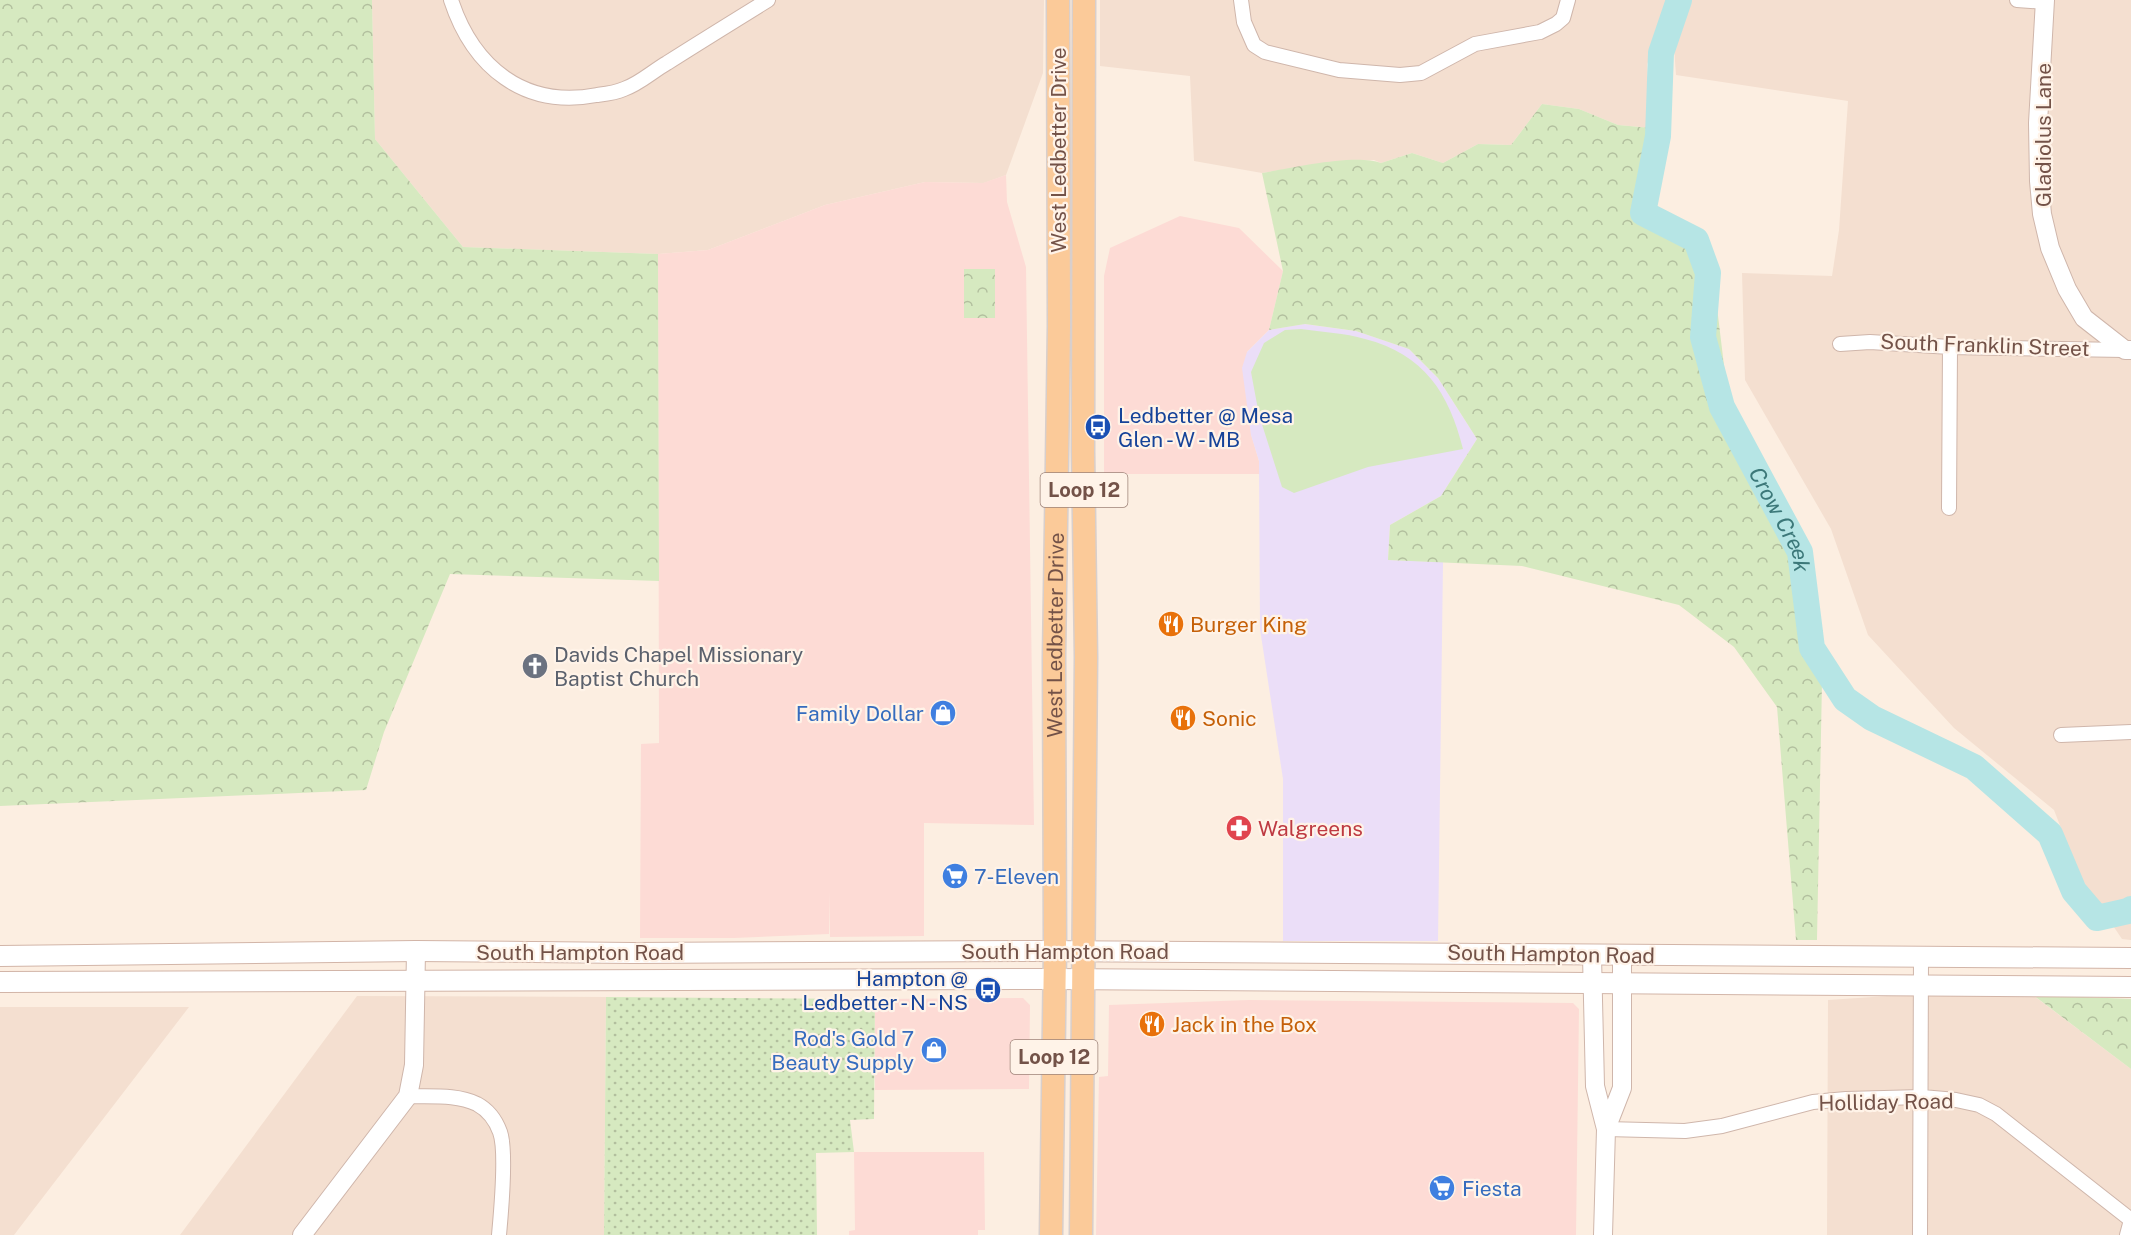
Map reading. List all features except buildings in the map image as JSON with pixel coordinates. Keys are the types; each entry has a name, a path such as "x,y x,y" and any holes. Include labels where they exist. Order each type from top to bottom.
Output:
{"main road":[{"name":"West Ledbetter Drive","path":"1051,1235 1055,979 1054,657 1059,354 1058,0"},
{"name":"West Ledbetter Drive","path":"1082,1226 1086,657 1083,451 1084,0"},
{"path":"1059,215 1069,284 1074,289 1083,289"},
{"path":"1059,354 1069,360 1077,386 1083,451"},
{"path":"1054,657 1086,657"},
{"name":"South Hampton Road","path":"0,956 416,951 633,953 1055,951 1481,953 1592,956 2131,957"},
{"path":"210,981 211,953"},
{"path":"628,981 633,953"},
{"path":"1480,982 1481,953"},
{"name":"South Hampton Road","path":"0,982 1055,979 2131,987"},
{"path":"1051,1212 1082,1226"}],"street":[{"path":"451,0 468,40 496,72 514,84 549,96 563,98 593,96 624,89 768,0"},
{"path":"1241,0 1244,22 1254,45 1265,52 1339,70 1400,75 1421,73 1474,44 1540,32 1563,18 1568,0"},
{"path":"2017,0 2045,1"},
{"name":"Gladiolus Lane","path":"2045,1 2038,123 2039,181 2047,237 2067,289 2084,318 2128,350"},
{"name":"South Franklin Street","path":"1840,344 1870,342 2128,350"},
{"path":"1949,508 1950,346"},
{"path":"2061,735 2131,732"},
{"path":"302,1235 408,1096 414,1065 416,951"},
{"path":"1592,956 1595,1086 1606,1129 1603,1235"},
{"path":"1606,1129 1622,1088 1622,956"},
{"path":"1920,1235 1921,957"},
{"path":"408,1096 454,1097 478,1105 492,1117 501,1135 499,1235"},
{"name":"Holliday Road","path":"1606,1129 1685,1131 1722,1125 1813,1102 1922,1097 1956,1100 1979,1105 1996,1114 2131,1220"},
{"path":"2127,1235 2131,1220"}],"shaded area":[{"path":"372,0 1044,0 1043,73 1006,175 984,183 925,182 825,205 708,250 658,254 463,247 375,139"},
{"path":"1100,0 1667,0 1647,65 1651,128 1618,125 1579,109 1542,104 1511,145 1478,144 1443,163 1412,153 1381,163 1374,160 1340,161 1262,173 1194,161 1190,76 1100,66"},
{"path":"1687,0 2131,0 2131,940 2122,939 2080,877 2054,810 1954,728 1868,635 1831,529 1745,380 1742,273 1832,276 1839,230 1848,101 1676,75 1674,47"},
{"path":"1006,175 1007,202 1026,267 1034,825 924,823 924,936 830,937 829,892 829,934 734,938 640,938 641,744 659,743 658,254 708,250 825,205 925,182 983,183"},
{"path":"1180,216 1239,228 1283,271 1269,330 1247,352 1251,434 1259,461 1260,474 1104,474 1104,276 1110,248"},
{"path":"1304,324 1356,331 1409,349 1438,378 1477,439 1441,496 1390,525 1388,560 1443,562 1438,941 1283,941 1283,779 1260,629 1259,461 1251,435 1242,368 1247,352 1269,330"},
{"path":"2022,987 2131,1069 2131,1235 1827,1235 1828,1000"},
{"path":"357,996 606,997 604,1235 180,1235"},
{"path":"1023,998 1030,1005 1029,1089 875,1090 875,999"},
{"path":"1249,1000 1573,1003 1579,1009 1576,1235 1096,1235 1099,1077 1108,1076 1109,1005"},
{"path":"0,1007 189,1007 14,1235 0,1235"},
{"path":"854,1152 984,1152 985,1230 978,1230 978,1235 849,1235 849,1231 855,1230"}],"green space":[{"path":"0,0 372,0 375,139 463,247 658,254 659,581 450,574 384,732 366,790 0,806"},
{"path":"1542,104 1579,109 1618,125 1651,128 1648,213 1709,241 1730,415 1793,530 1807,629 1823,630 1817,940 1796,940 1777,707 1734,647 1679,605 1522,566 1388,560 1390,525 1441,496 1477,439 1438,378 1409,349 1356,331 1305,324 1269,330 1283,271 1262,173 1340,160 1370,160 1381,163 1412,153 1443,163 1478,144 1511,145"},
{"path":"964,269 995,269 995,318 964,318"},
{"path":"1301,329 1365,339 1386,346 1418,366 1431,379 1450,410 1463,449 1368,467 1294,493 1282,487 1259,415 1251,372 1264,343 1285,330"},
{"path":"2033,995 2131,999 2131,1069"},
{"path":"606,997 875,999 874,1119 850,1120 854,1152 816,1153 817,1235 604,1235"}],"waterway":[{"name":"Crow Creek","path":"1679,0 1661,53 1658,136 1643,213 1696,240 1708,273 1703,337 1722,407 1800,552 1812,648 1845,699 1872,718 1974,767 2050,834 2074,891 2097,918 2131,909"}],"place":[{"name":"Ledbetter @ Mesa Glen - W - MB","path":"1098,427"},
{"name":"Burger King","path":"1171,624"},
{"name":"Davids Chapel Missionary Baptist Church","path":"535,666"},
{"name":"Family Dollar","path":"943,713"},
{"name":"Sonic","path":"1183,718"},
{"name":"Walgreens","path":"1239,828"},
{"name":"7-Eleven","path":"955,876"},
{"name":"Hampton @ Ledbetter - N - NS","path":"988,990"},
{"name":"Jack in the Box","path":"1152,1024"},
{"name":"Rod's Gold 7 Beauty Supply","path":"934,1050"},
{"name":"Fiesta","path":"1442,1188"}]}
